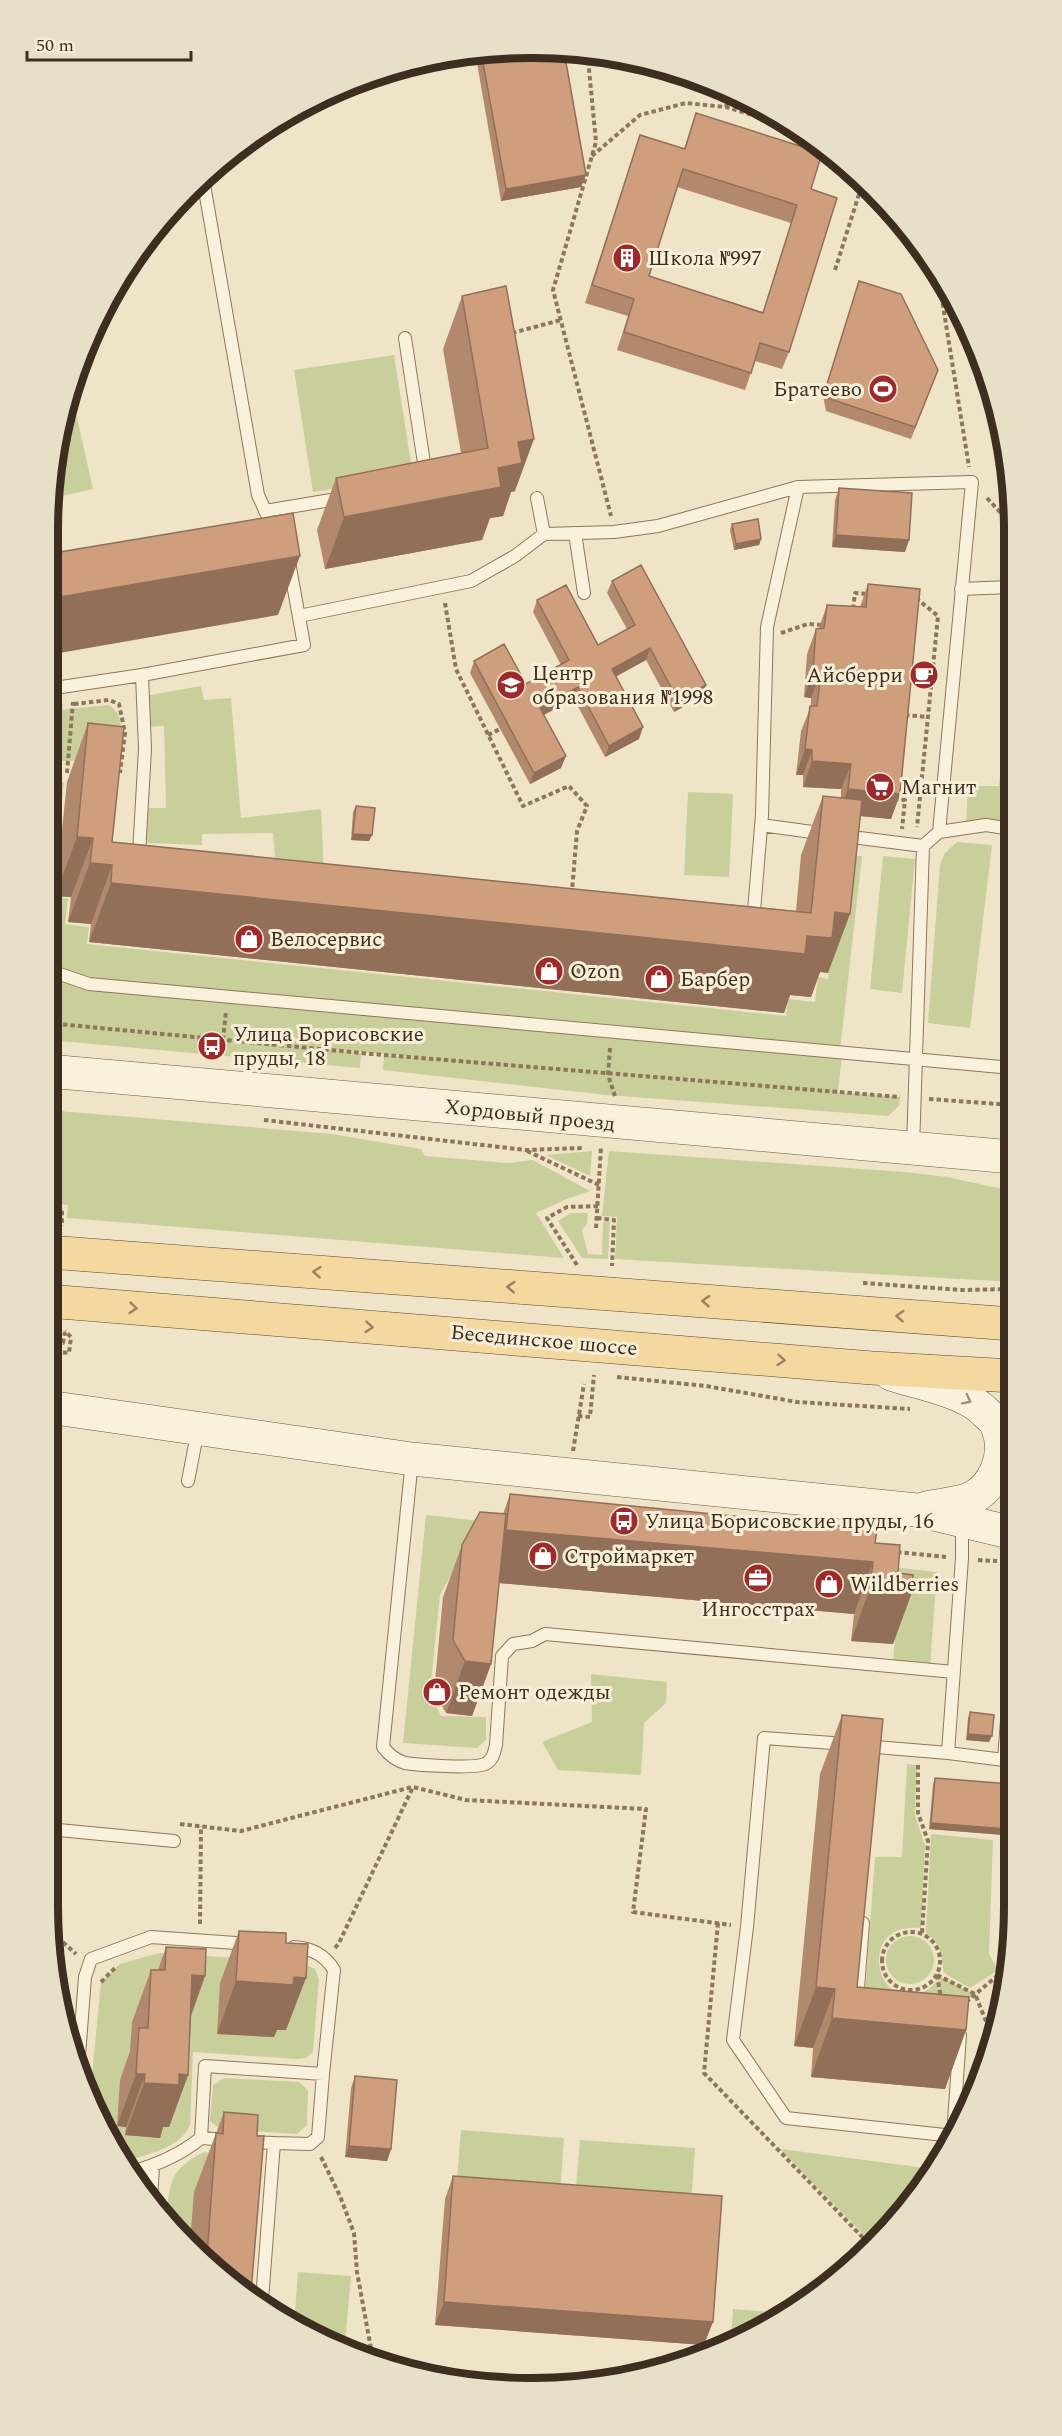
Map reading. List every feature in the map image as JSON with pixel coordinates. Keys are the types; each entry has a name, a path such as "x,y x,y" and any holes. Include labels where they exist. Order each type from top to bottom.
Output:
{"main road":[{"name":"Хордовый проезд","path":"58,1072 1004,1156"},
{"path":"63,1244 1004,1323"},
{"name":"Бесединское шоссе","path":"61,1302 872,1368 1004,1376"},
{"path":"872,1368 964,1398 981,1408 997,1425 1002,1448 998,1468 985,1487 968,1499 917,1510"},
{"path":"58,1408 412,1459 917,1510 1004,1531"}],"lane":[{"path":"205,190 258,495 279,540 267,542"},
{"path":"405,338 427,483 415,485"},
{"path":"299,616 471,581 515,555 544,534 614,532 658,526 798,487 972,482 939,832"},
{"path":"741,925 752,926 761,825 767,627 798,487"},
{"path":"265,511 357,495"},
{"path":"537,498 544,534"},
{"path":"575,533 584,593"},
{"path":"58,687 142,675 304,645 290,565 283,548"},
{"path":"962,589 1004,587"},
{"path":"142,675 145,749 139,854 162,857"},
{"path":"761,825 923,846"},
{"path":"913,1148 914,1061 923,846 939,832 986,825 1004,828"},
{"path":"58,973 89,984 1004,1067"},
{"path":"188,1481 198,1428"},
{"path":"412,1459 383,1747 389,1756 405,1762 472,1767 485,1764 492,1758 496,1745 502,1656 513,1644 532,1641 545,1634 954,1672"},
{"path":"948,1753 962,1558 962,1521"},
{"path":"943,2135 786,2118 733,2040 747,1927 764,1738 875,1752 918,1750 1004,1760"},
{"path":"58,1830 174,1841"},
{"path":"864,1908 857,2011 868,2012"},
{"path":"80,2043 85,1977 91,1959 151,1937 303,1947 326,1957 334,1970 318,2137 310,2144 201,2138 189,2148 153,2166 139,2170"},
{"path":"945,2019 961,2020 955,2113"},
{"path":"201,2138 205,2066 323,2074"},
{"path":"262,2294 274,2143"},
{"path":"152,2187 153,2166"}],"path":[{"path":"588,63 596,142 553,290 614,532"},
{"path":"726,107 728,101"},
{"path":"592,156 640,115 686,103 726,107 757,116"},
{"path":"835,270 860,192"},
{"path":"942,298 972,482 1000,512 1003,512"},
{"path":"505,335 561,320"},
{"path":"853,615 855,593 876,594"},
{"path":"891,829 914,830 917,827 938,616 918,598 908,597"},
{"path":"445,603 456,669 523,807 569,786 587,806 577,831 572,893"},
{"path":"766,638 808,624 830,625"},
{"path":"67,773 74,685"},
{"path":"58,706 109,700 119,704 125,733 120,773"},
{"path":"901,715 928,717"},
{"path":"488,735 500,729"},
{"path":"893,799 905,800 902,830"},
{"path":"223,1040 227,997"},
{"path":"58,1024 608,1075 1004,1104"},
{"path":"608,1075 611,1033"},
{"path":"259,1119 526,1150 601,1148 597,1228"},
{"path":"526,1150 599,1185"},
{"path":"577,1265 547,1218 567,1207 598,1206"},
{"path":"58,1209 62,1210 63,1244"},
{"path":"597,1218 614,1220 612,1266"},
{"path":"58,1342 63,1343 65,1331 71,1337 69,1353 58,1352"},
{"path":"582,1374 706,1386 797,1402 916,1410"},
{"path":"578,1416 590,1417 594,1375"},
{"path":"573,1452 584,1384"},
{"path":"886,1551 1004,1562"},
{"path":"918,1750 918,1813 928,1841 922,1933"},
{"path":"199,1940 201,1826 241,1831 413,1787 466,1800 646,1809 633,1912 747,1927"},
{"path":"326,1957 339,1943 413,1787"},
{"path":"937,1975 924,1988 916,1990 897,1987 884,1974 882,1957 889,1941 904,1932 922,1933 937,1946 940,1955 937,1975 945,2019 998,1975"},
{"path":"100,1993 101,1982 120,1964"},
{"path":"937,1975 975,1994 987,2025"},
{"path":"92,2073 92,2079"},
{"path":"312,2142 340,2196 354,2233 357,2272 371,2349"},
{"path":"167,2207 168,2202"}],"green space":[{"path":"394,355 413,476 313,492 294,370"},
{"path":"75,409 93,489 60,496 68,439"},
{"path":"201,686 204,700 231,698 241,818 321,809 324,876 276,870 273,833 202,834 202,845 147,843 148,808 166,808 164,726 147,727 145,696"},
{"path":"109,705 120,720 122,733 94,761 58,761 58,710"},
{"path":"1004,729 1004,820 966,825 968,786 999,786"},
{"path":"58,782 64,782 58,835"},
{"path":"688,792 733,794 729,877 684,875"},
{"path":"957,842 992,845 970,1028 928,1023 940,864 945,853"},
{"path":"843,856 862,856 840,1051 90,981 58,970 58,898 68,899 65,924 89,927 87,944 786,1016 788,999 815,1002 818,977 828,979"},
{"path":"883,856 915,859 902,993 870,989"},
{"path":"58,973 89,984 842,1055 838,1092 900,1097 899,1106 888,1116 606,1095 383,1070 384,1055 448,1060 285,1045 361,1053 360,1068 58,1041"},
{"path":"58,1111 332,1134 421,1149 425,1156 508,1163 533,1160 590,1191 536,1213 564,1258 67,1218 68,1205 58,1204"},
{"path":"592,1151 590,1176 546,1155"},
{"path":"609,1151 947,1177 1004,1189 1004,1282 615,1259 617,1217 602,1216"},
{"path":"571,1213 588,1213 587,1224 582,1230 588,1254 602,1255 603,1221 610,1222 608,1259 582,1258 558,1221"},
{"path":"426,1515 937,1572 930,1667 893,1663 896,1624 883,1594 459,1560 440,1595 430,1693 441,1716 486,1717 486,1740 477,1748 403,1743"},
{"path":"591,1674 667,1682 666,1703 644,1723 641,1775 558,1770 542,1742 592,1722"},
{"path":"907,1764 917,1765 915,1816 925,1845 921,1928 896,1931 889,1936 881,1949 879,1964 888,1985 898,1992 923,1992 937,1980 943,2018 864,2010 875,1857 902,1857"},
{"path":"931,1834 993,1840 989,1954 998,1970 970,1988 944,1973 938,1946 926,1933"},
{"path":"910,1936 927,1943 934,1960 927,1977 910,1984 893,1977 886,1960 893,1943"},
{"path":"159,1953 300,1962 315,1969 319,1979 313,2052 306,2058 298,2059 193,2052 190,2125 179,2140 171,2145 133,2159 107,2114 92,2079 101,1982 120,1964"},
{"path":"937,1975 975,1994 945,2019"},
{"path":"224,2078 299,2082 308,2090 307,2125 297,2134 220,2129 210,2121 213,2085"},
{"path":"461,2130 564,2138 560,2197 456,2190"},
{"path":"580,2140 695,2148 691,2207 575,2198"},
{"path":"781,2149 924,2168 906,2193 867,2237"},
{"path":"204,2152 251,2157 250,2285 219,2260 168,2207 173,2179 183,2165"},
{"path":"298,2272 351,2276 345,2340 295,2314"},
{"path":"733,2309 771,2312 740,2329 731,2333"}],"building":[{"path":"531,58 566,60 586,175 506,189 483,62"},
{"name":"Школа №997","path":"696,113 809,149 821,157 811,189 837,198 789,352 760,343 751,373 624,332 634,299 592,285 640,135 685,149","holes":["683,169 797,205 763,313 649,276"]},
{"path":"859,281 901,294 938,370 915,427 830,399 827,384"},
{"path":"506,286 534,439 518,442 522,463 498,468 501,487 344,517 336,478 488,448 462,296"},
{"path":"839,488 912,493 909,540 836,535"},
{"path":"293,513 300,556 58,597 58,552"},
{"path":"758,519 761,539 736,544 732,524"},
{"path":"641,565 706,685 678,700 650,648 612,669 643,727 609,746 578,687 540,708 566,756 534,773 474,661 504,644 526,684 569,660 537,600 566,585 598,645 635,625 612,581"},
{"path":"868,584 920,589 900,794 848,789 851,764 812,761 812,750 805,749 810,706 817,706 821,672 813,671 816,629 824,628 827,605 866,607"},
{"path":"88,723 124,727 112,842 811,913 823,796 862,800 850,914 835,912 832,938 807,936 805,954 111,883 112,865 90,863 93,838 77,837"},
{"path":"356,806 375,808 372,835 353,834"},
{"path":"510,1494 877,1530 875,1543 900,1545 898,1573 913,1575 912,1592 870,1588 873,1562 506,1530"},
{"path":"480,1512 506,1514 491,1664 465,1661 453,1640 462,1545"},
{"path":"970,1712 994,1715 992,1736 968,1734"},
{"path":"842,1715 883,1719 857,1987 969,1997 966,2030 832,2018 835,1989 816,1987"},
{"path":"935,1778 1004,1784 1004,1829 931,1823"},
{"path":"239,1931 286,1933 286,1943 308,1944 306,1978 294,1977 293,1985 236,1981"},
{"path":"166,1947 206,1949 205,1976 192,1975 188,2075 179,2074 179,2085 144,2083 145,2074 136,2074 139,2028 148,2028 151,1970 165,1970"},
{"path":"355,2076 397,2080 391,2149 349,2146"},
{"path":"224,2112 258,2115 257,2136 264,2136 251,2286 207,2249 216,2133 223,2134"},
{"path":"453,2176 722,2196 713,2322 444,2302"}],"place":[{"name":"Школа №997","path":"627,258"},
{"name":"Братеево","path":"883,389"},
{"name":"Айсберри","path":"924,675"},
{"name":"Центр образования №1998","path":"511,685"},
{"name":"Магнит","path":"880,787"},
{"name":"Велосервис","path":"249,939"},
{"name":"Ozon","path":"549,971"},
{"name":"Барбер","path":"659,979"},
{"name":"Улица Борисовские пруды, 18","path":"212,1046"},
{"name":"Улица Борисовские пруды, 16","path":"624,1521"},
{"name":"Строймаркет","path":"543,1556"},
{"name":"Ингосстрах","path":"758,1578"},
{"name":"Wildberries","path":"829,1584"},
{"name":"Ремонт одежды","path":"437,1692"}]}
